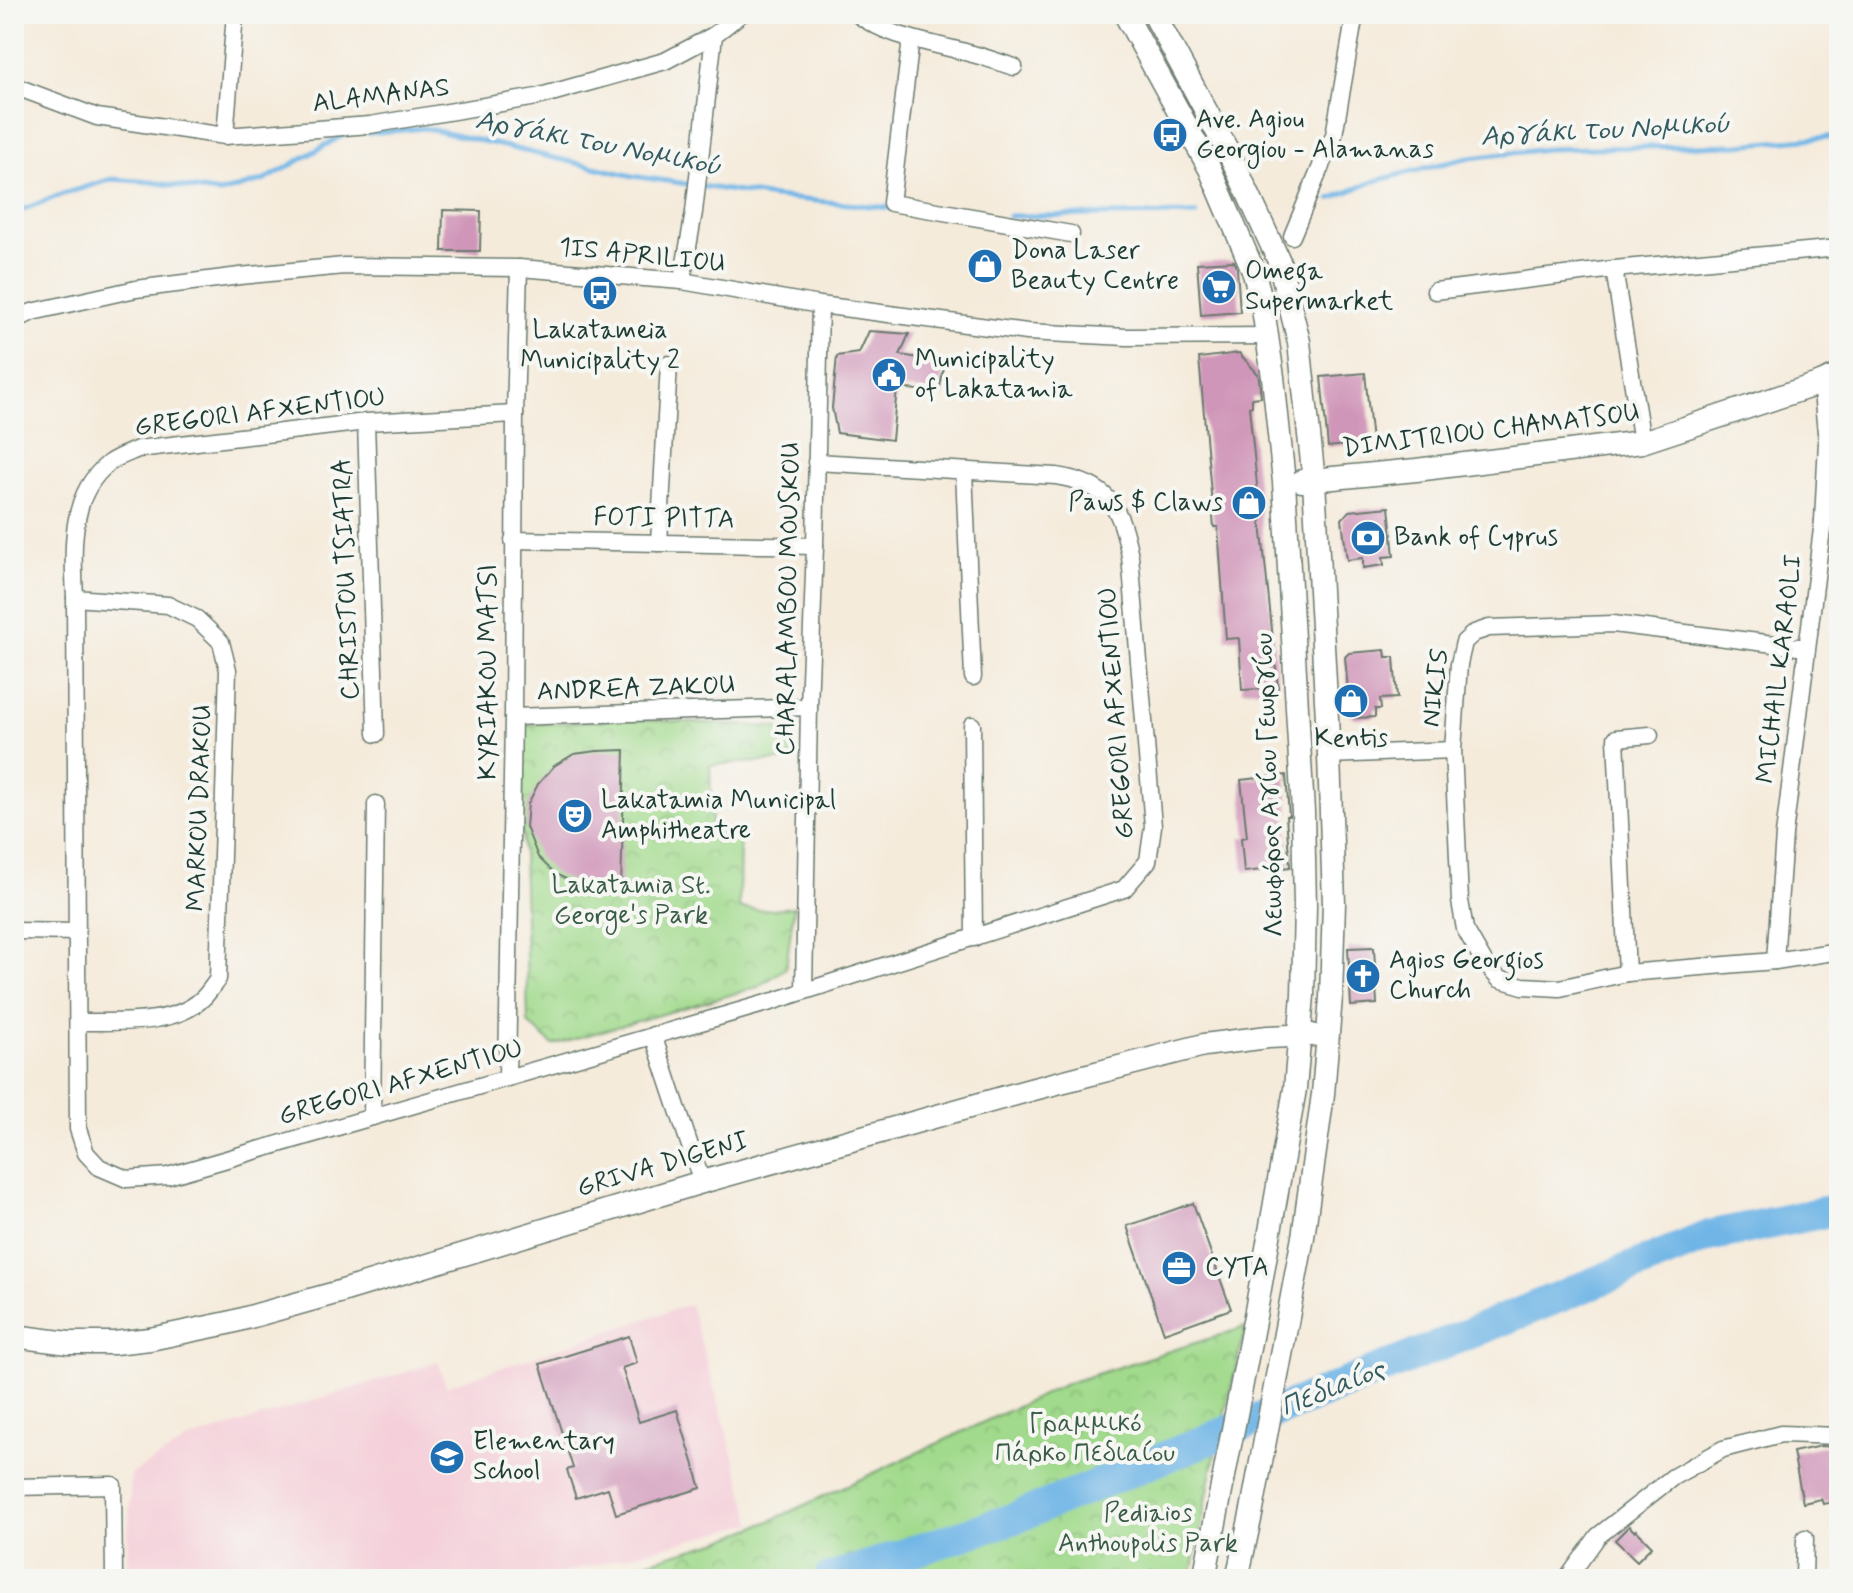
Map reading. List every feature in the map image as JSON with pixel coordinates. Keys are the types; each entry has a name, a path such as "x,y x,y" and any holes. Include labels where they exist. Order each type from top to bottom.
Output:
{"main road":[{"name":"Λεωφόρος Αγίου Γεωργίου","path":"1125,14 1210,169 1253,270 1268,336 1284,482 1303,812 1303,995 1295,1089 1204,1579"},
{"path":"1154,14 1233,161 1279,261 1299,342 1314,481 1329,755 1334,903 1329,1036 1323,1094 1303,1237 1237,1579"},
{"name":"DIMITRIOU CHAMATSOU","path":"1284,482 1416,470 1642,442 1830,379"},
{"name":"GRIVA DIGENI","path":"14,1336 69,1343 114,1343 228,1323 702,1182 1030,1090 1204,1045 1299,1035 1329,1036"}],"street":[{"path":"225,136 235,14"},
{"name":"ALAMANAS","path":"14,86 97,117 225,136 370,125 537,97 665,61 714,35 741,14"},
{"path":"857,14 911,39 1014,67"},
{"path":"1292,236 1334,135 1355,14"},
{"path":"682,281 694,212 714,35"},
{"path":"911,39 891,203 1071,234"},
{"path":"1435,291 1614,269 1839,248"},
{"name":"1IS APRILIOU","path":"14,321 32,312 136,289 240,276 344,266 519,268 682,281 820,305 1027,332 1127,337 1268,336"},
{"name":"KYRIAKOU MATSI","path":"507,1077 519,268"},
{"path":"1614,269 1642,442"},
{"name":"CHARALAMBOU MOUSKOU","path":"804,991 820,305"},
{"path":"659,543 669,364"},
{"name":"MICHAIL KARAOLI","path":"1775,961 1784,835 1806,648 1831,520 1827,442 1830,379"},
{"name":"GREGORI AFXENTIOU","path":"515,414 366,422 138,449 111,461 95,477 80,502 72,547 75,598 78,1129 86,1153 99,1167 127,1179 168,1176 804,991 1124,889 1148,861 1153,826 1130,556 1125,529 1115,507 1103,492 1078,480 1056,476 816,462"},
{"name":"CHRISTOU TSIATRA","path":"366,422 376,734"},
{"path":"964,471 973,677"},
{"name":"FOTI PITTA","path":"513,540 815,546"},
{"name":"MARKOU DRAKOU","path":"75,598 168,605 197,619 221,642 228,670 218,979 203,999 181,1014 156,1019 78,1022"},
{"name":"NIKIS","path":"1627,973 1560,988 1523,986 1499,979 1484,962 1465,929 1460,901 1453,750 1459,664 1464,642 1474,633 1489,628 1613,624 1806,648"},
{"name":"ANDREA ZAKOU","path":"513,717 809,707"},
{"path":"972,725 974,938"},
{"path":"1650,735 1616,738 1627,973 1775,961 1839,951"},
{"path":"1329,755 1453,750"},
{"path":"372,1117 376,804"},
{"path":"14,931 77,932"},
{"path":"653,1035 702,1182"},
{"path":"1567,1579 1598,1536 1673,1477 1723,1449 1781,1434 1839,1436"},
{"path":"14,1487 113,1485 112,1579"},
{"path":"1804,1579 1805,1538"}],"shaded area":[{"name":"Elementary School","path":"690,1304 753,1523 541,1579 126,1579 131,1474 188,1440 438,1362 446,1386"}],"green space":[{"name":"Lakatamia St. George's Park","path":"629,719 776,727 787,737 791,760 710,765 712,829 740,829 739,908 794,907 786,968 758,987 553,1045 528,1023 522,819 523,725"},
{"name":"Γραμμικό Πάρκο Πεδιαίου","path":"1246,1327 1217,1444 1191,1579 587,1579 720,1541 770,1521 1068,1383"}],"building":[{"path":"443,210 481,211 480,251 442,251"},
{"name":"Omega Supermarket","path":"1234,261 1240,312 1201,315 1197,263"},
{"name":"Municipality of Lakatamia","path":"869,331 909,334 900,355 945,362 939,392 897,388 892,440 837,433 832,408 837,356 859,353"},
{"path":"1239,353 1259,379 1261,397 1252,398 1252,406 1249,407 1278,688 1242,690 1239,638 1226,639 1218,527 1214,527 1199,358"},
{"path":"1365,373 1372,442 1328,447 1321,377"},
{"name":"Bank of Cyprus","path":"1389,507 1394,556 1383,557 1384,565 1363,568 1363,558 1347,560 1342,519 1349,511"},
{"path":"1385,650 1386,657 1394,657 1397,698 1380,699 1381,709 1375,709 1375,717 1355,718 1341,700 1348,691 1345,657 1349,653"},
{"name":"Lakatamia Municipal Amphitheatre","path":"625,750 621,889 582,886 555,874 538,857 526,827 528,804 538,784 554,766 574,754"},
{"path":"1286,775 1290,867 1244,872 1241,838 1247,837 1241,780"},
{"name":"Agios Georgios Church","path":"1374,947 1377,1004 1351,1006 1348,948"},
{"name":"CYTA","path":"1193,1203 1231,1309 1164,1333 1127,1226"},
{"path":"629,1336 637,1363 622,1368 639,1422 677,1410 701,1488 616,1514 608,1488 576,1498 567,1470 573,1468 540,1364"},
{"path":"1821,1446 1833,1447 1839,1477 1839,1483 1835,1484 1839,1501 1823,1504 1821,1499 1803,1503 1793,1452"},
{"path":"1629,1526 1652,1546 1637,1561 1615,1540"}],"waterway":[{"name":"Αργάκι του Νομικού","path":"369,133 425,128 633,176 774,197 891,208"},
{"name":"Αργάκι του Νομικού","path":"14,213 112,179 220,193 265,180 343,135 351,134"},
{"name":"Αργάκι του Νομικού","path":"1330,199 1375,181 1461,159 1547,149 1738,145 1839,136"},
{"name":"Αργάκι του Νομικού","path":"1009,216 1196,214"},
{"name":"Πεδιαίος","path":"829,1579 1015,1518 1709,1236 1839,1209"}],"place":[{"name":"Ave. Agiou Georgiou - Alamanas","path":"1170,135"},
{"name":"Dona Laser Beauty Centre","path":"985,266"},
{"name":"Omega Supermarket","path":"1219,287"},
{"name":"Lakatameia Municipality 2","path":"600,293"},
{"name":"Municipality of Lakatamia","path":"889,375"},
{"name":"Paws $ Claws","path":"1249,503"},
{"name":"Bank of Cyprus","path":"1368,538"},
{"name":"Kentis","path":"1351,701"},
{"name":"Lakatamia Municipal Amphitheatre","path":"575,816"},
{"name":"Agios Georgios Church","path":"1363,976"},
{"name":"CYTA","path":"1179,1268"},
{"name":"Elementary School","path":"447,1457"}],"park label":[{"name":"Pediaios Anthoupolis Park","path":"1148,1529"}]}
